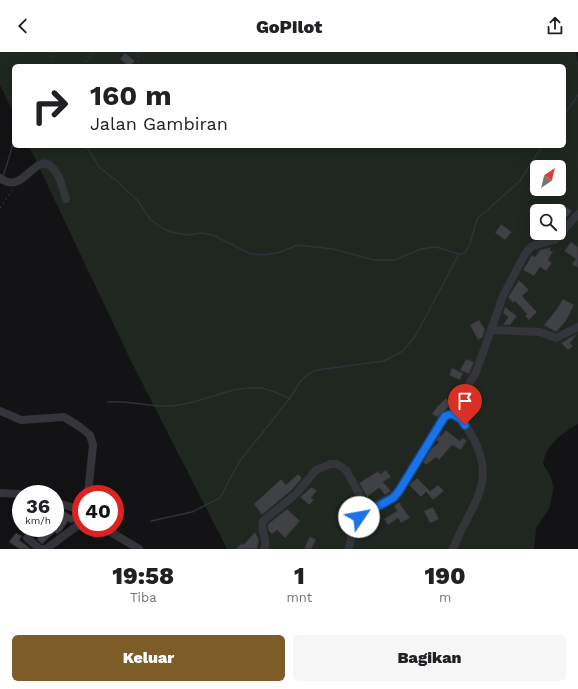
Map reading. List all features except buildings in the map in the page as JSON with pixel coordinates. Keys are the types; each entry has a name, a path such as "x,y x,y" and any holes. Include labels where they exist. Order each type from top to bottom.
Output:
{"street":[{"path":"2,180 15,183 18,182 38,164 43,163 55,171 66,198"},
{"path":"349,549 354,527 359,517 368,510 393,498 399,491 442,419 445,416 452,414 476,372 503,296 529,249 537,244 555,240 578,214"},
{"path":"491,330 545,333 556,338 578,327"},
{"path":"0,411 21,420 64,417 80,426 90,436 93,445 89,485"},
{"path":"452,414 461,419 473,437 481,455 484,469 478,498 453,549"},
{"path":"264,549 266,545 261,525 263,521 296,494 316,470 322,467 337,464 346,470 368,510"},
{"path":"0,493 12,494"},
{"path":"27,538 40,549 46,549 72,530"},
{"path":"119,537 139,549"}],"path":[{"path":"50,64 55,52"},
{"path":"85,64 94,52"},
{"path":"136,52 140,60 137,64"},
{"path":"0,208 14,189 15,183"}],"shaded area":[{"path":"0,52 578,52 576,53 578,63 578,424 566,431 551,445 547,451 543,464 550,475 554,487 549,509 536,528 534,549 227,549 131,361 30,148 566,148 566,64 12,64 12,110 0,85"}],"waterway":[{"path":"566,112 578,95"},
{"path":"3,177 12,148"},
{"path":"87,148 100,168 117,181 138,201 150,219 162,228 171,232 187,235 202,233 213,235 251,254 262,255 277,253 298,245 333,249 374,260 395,260 421,249 436,247 459,254 465,253 470,244 477,219 520,181 541,148"},
{"path":"151,521 192,512 220,498 239,462 290,398 300,382 308,374 317,370 384,361 403,351 416,335 459,254"},
{"path":"108,402 123,402 153,406 181,405 226,392 249,388 261,388 290,398"}],"route":[{"path":"359,517 368,510 393,498 399,491 445,416 452,414 461,419 465,425"}]}
